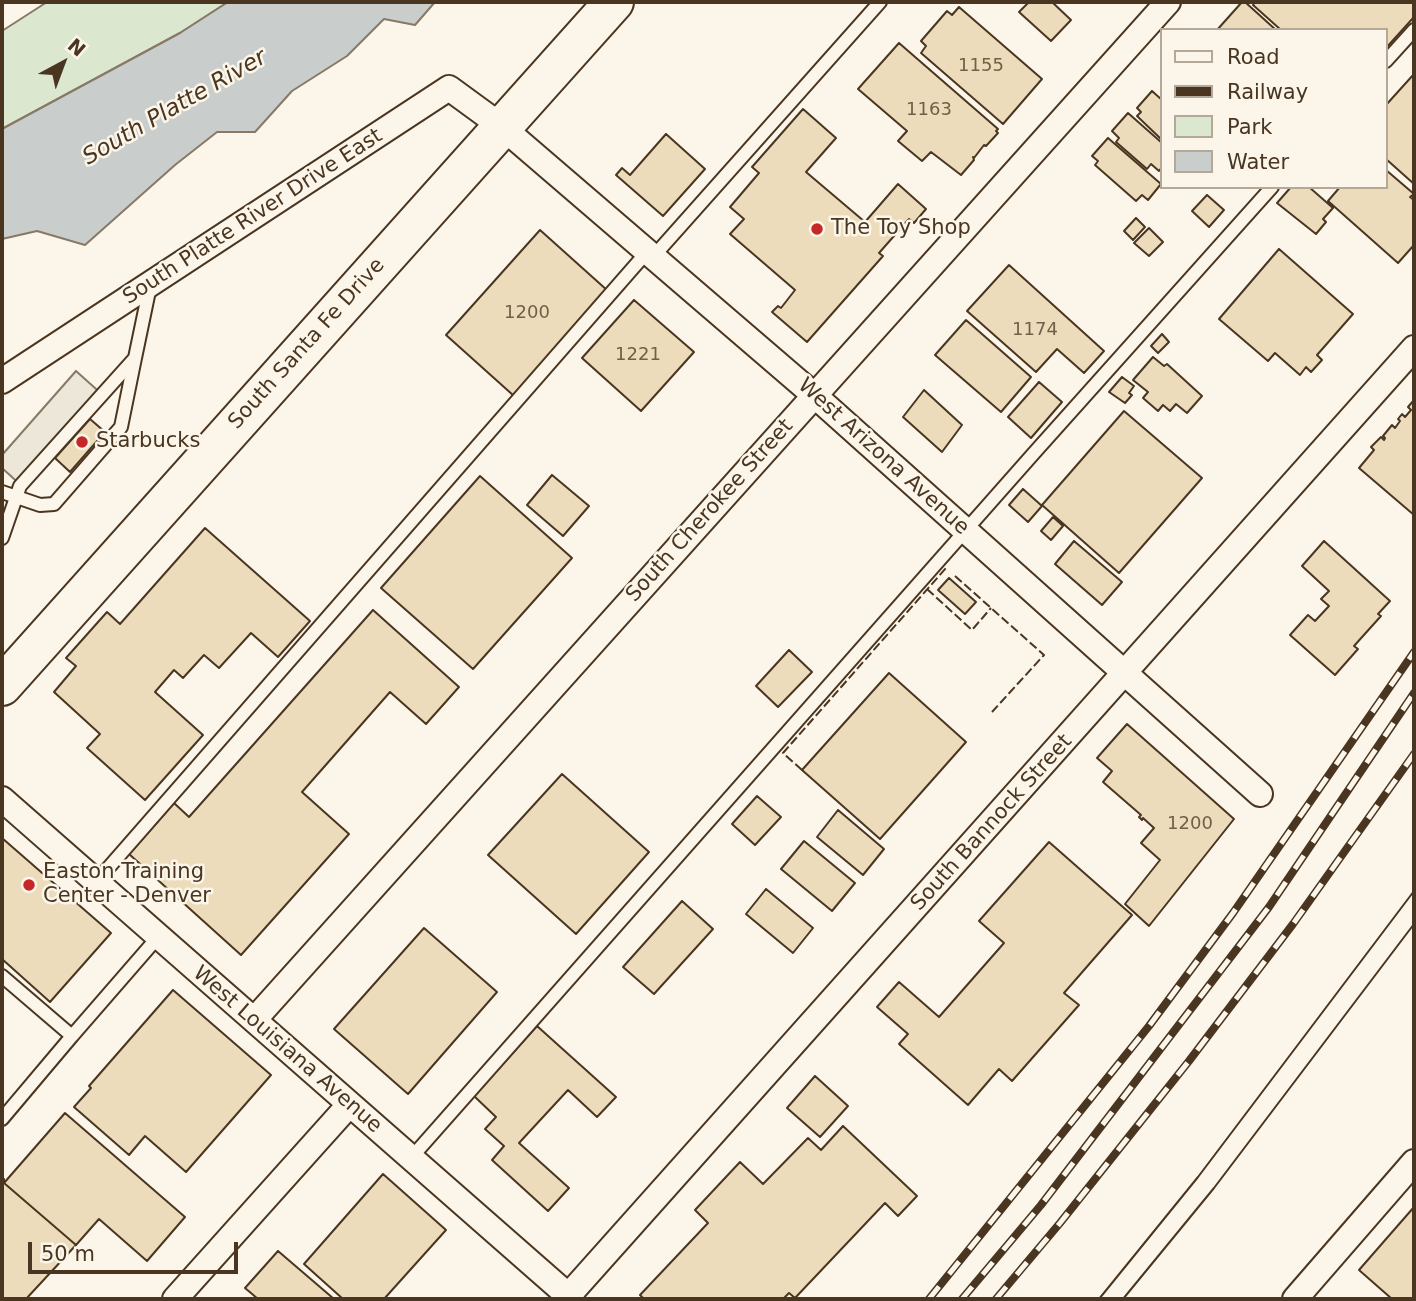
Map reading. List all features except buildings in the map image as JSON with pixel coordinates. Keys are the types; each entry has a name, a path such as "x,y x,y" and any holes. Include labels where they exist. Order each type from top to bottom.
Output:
{"highway":[{"name":"South Santa Fe Drive","path":"11,670 614,2"}],"street":[{"name":"South Cherokee Street","path":"254,1020 1168,2"},
{"name":"South Platte River Drive East","path":"2,381 449,88 501,126"},
{"name":"West Arizona Avenue","path":"501,126 814,395 1260,793"},
{"name":"South Bannock Street","path":"570,1298 1414,348"},
{"name":"West Louisiana Avenue","path":"2,799 570,1298"},
{"path":"175,1299 349,1105"},
{"path":"1295,1299 1414,1162"}],"lane":[{"path":"96,882 650,254 880,2"},
{"path":"1388,59 1414,30"},
{"path":"411,1158 1270,189"},
{"path":"2,492 40,505 54,504 121,428 150,284"},
{"path":"2,538 20,486 135,358"},
{"path":"2,1119 158,937"},
{"path":"2,976 72,1035"}],"green space":[{"path":"47,2 228,2 180,33 2,129 2,31"}],"shaded area":[{"path":"76,371 105,397 24,488 2,468 2,455"}],"water":[{"name":"South Platte River","path":"228,2 435,2 415,25 384,19 347,56 292,91 255,132 217,132 175,165 85,245 37,231 2,239 2,129 180,33"}],"tram line":[{"path":"1099,1299 1198,1177 1414,891"},
{"path":"1123,1299 1214,1188 1414,924"}],"railway":[{"path":"929,1299 1149,1026 1233,913 1414,652"},
{"path":"962,1299 1041,1205 1269,907 1414,693"},
{"path":"996,1299 1189,1061 1293,924 1414,754"}],"fence":[{"path":"802,770 783,753 946,568"},
{"path":"955,576 1044,655 992,712"},
{"path":"927,589 972,630 991,608"}],"place":[{"name":"The Toy Shop","path":"817,229"},
{"name":"Starbucks","path":"82,442"},
{"name":"Easton Training Center - Denver","path":"29,885"}]}
